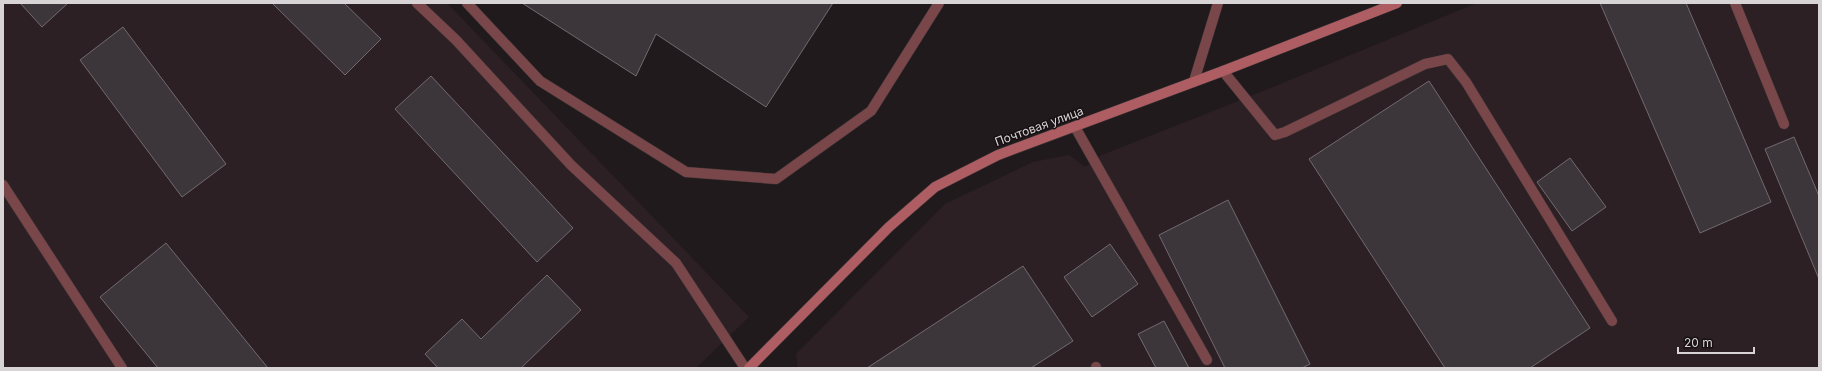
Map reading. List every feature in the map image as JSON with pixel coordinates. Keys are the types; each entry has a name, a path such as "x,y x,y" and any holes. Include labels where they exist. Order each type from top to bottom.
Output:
{"street":[{"path":"417,3 456,40 572,165 676,262 745,368"},
{"path":"467,3 540,81 686,172 776,179 871,111 939,3"},
{"path":"1194,81 1218,3"},
{"name":"Почтовая улица","path":"749,368 889,227 935,187 998,155 1223,71 1397,3"},
{"path":"1735,3 1784,124"},
{"path":"1223,71 1275,135 1285,132 1424,64 1448,59 1466,82 1612,321"},
{"path":"1075,127 1207,360"},
{"path":"3,185 122,368"}],"shaded area":[{"path":"3,3 447,3 749,317 696,368 3,368"},
{"path":"1477,3 1819,3 1819,368 798,368 796,354 945,204 1033,162 1069,155 1085,167 1102,155 1251,96"}],"building":[{"path":"20,3 68,3 42,27"},
{"path":"272,3 344,3 381,39 345,75"},
{"path":"522,3 833,3 766,107 656,34 636,76"},
{"path":"1600,3 1686,3 1771,202 1700,233"},
{"path":"123,27 226,164 182,197 80,60"},
{"path":"431,76 573,228 537,262 395,109"},
{"path":"1429,81 1590,328 1530,368 1445,368 1309,159"},
{"path":"1794,137 1819,196 1819,279 1765,149"},
{"path":"1570,158 1606,207 1572,231 1537,182"},
{"path":"1228,200 1310,364 1302,368 1225,368 1159,235"},
{"path":"166,243 268,368 158,368 100,297"},
{"path":"1110,244 1138,284 1092,317 1064,277"},
{"path":"1023,266 1073,341 1031,368 867,368"},
{"path":"547,275 581,310 521,368 438,368 425,354 462,319 481,339"},
{"path":"1164,321 1189,368 1156,368 1138,334"}]}
